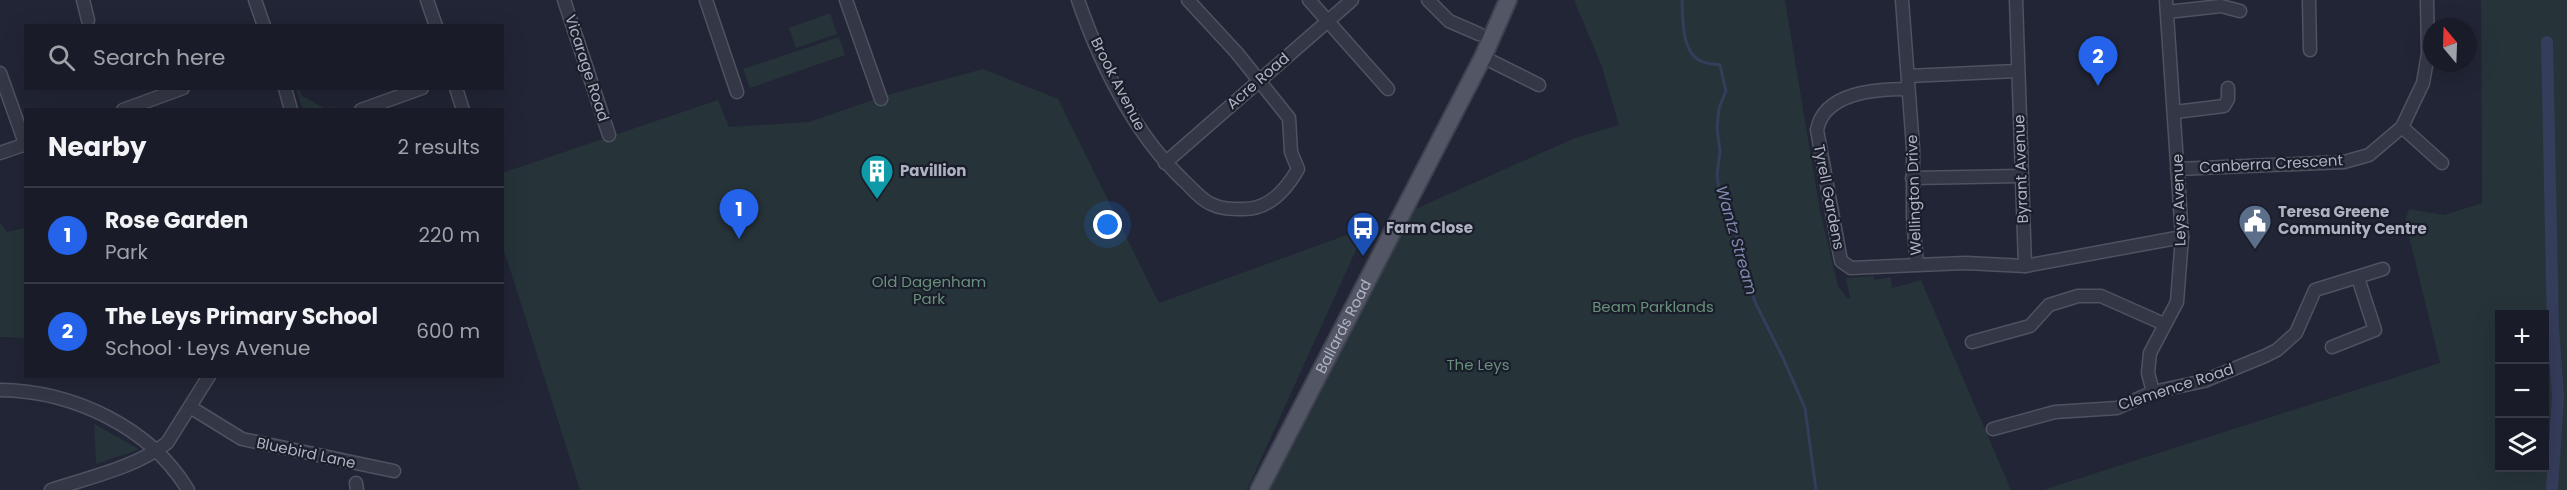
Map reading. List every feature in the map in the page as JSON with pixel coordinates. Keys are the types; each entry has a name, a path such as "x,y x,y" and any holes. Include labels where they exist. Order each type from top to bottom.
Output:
{"main road":[{"name":"Ballards Road","path":"1258,490 1483,57 1508,0"}],"street":[{"path":"83,0 88,20"},
{"path":"255,0 263,24"},
{"path":"427,0 435,24"},
{"name":"Vicarage Road","path":"564,0 609,135"},
{"path":"706,0 737,93"},
{"path":"846,0 881,99"},
{"name":"Brook Avenue","path":"1078,0 1116,88 1151,146 1165,163 1213,205 1224,209 1251,210 1274,200 1288,186 1298,169 1291,152 1289,118 1237,53 1188,0"},
{"path":"1309,0 1388,89"},
{"name":"Acre Road","path":"1165,163 1352,0"},
{"path":"1428,0 1449,21 1479,34"},
{"name":"Wellington Drive","path":"1902,0 1917,265 1966,263 2025,266 2182,237"},
{"name":"Byrant Avenue","path":"2016,0 2025,266"},
{"path":"2309,0 2310,50"},
{"name":"Canberra Crescent","path":"2177,169 2344,162 2369,155 2402,127 2423,83 2428,54 2427,0"},
{"path":"2166,6 2221,6 2240,11"},
{"name":"Leys Avenue","path":"2153,392 2148,373 2150,353 2177,302 2182,237 2166,6"},
{"path":"1483,57 1539,85"},
{"path":"1908,76 2017,71"},
{"path":"0,73 24,141"},
{"path":"2175,112 2224,106 2228,99 2228,88"},
{"name":"Tyrell Gardens","path":"1908,89 1887,89 1836,101 1824,110 1817,130 1841,261 1851,267 1917,265"},
{"path":"128,108 178,90"},
{"path":"286,90 290,108"},
{"path":"367,108 416,90"},
{"path":"457,90 462,108"},
{"path":"2402,127 2442,163"},
{"path":"0,153 24,144"},
{"path":"1912,178 2021,176"},
{"name":"Clemence Road","path":"1993,429 2055,412 2117,408 2153,392 2204,381 2277,350 2296,333 2314,290 2383,269"},
{"path":"2332,347 2375,330 2358,278"},
{"path":"1972,342 2030,326 2049,305 2078,296 2101,296 2164,324"},
{"path":"51,490 135,462 156,451 167,443 208,378"},
{"path":"0,390 42,393 95,410 156,451 172,465 189,490"},
{"name":"Bluebird Lane","path":"190,407 242,439 394,471"}],"green space":[{"name":"Beam Parklands","path":"1574,0 1785,0 1820,211 1838,286 1848,299 1850,298 1846,278 1874,276 1874,280 1891,277 1892,288 1921,280 2011,490 1270,490 1404,214 1575,138 1619,125 1602,67"},
{"path":"2481,0 2567,0 2567,490 2043,490 2440,363 2405,220 2409,209 2444,215 2482,203"},
{"path":"830,13 837,34 796,48 789,28"},
{"path":"839,37 845,55 750,88 743,69"},
{"name":"Old Dagenham Park","path":"983,69 1058,99 1159,303 1366,228 1247,490 580,490 504,250 504,172 718,100 729,127 809,122 887,95"},
{"path":"296,90 299,90 302,96 324,108 303,108"},
{"path":"0,223 7,232 24,228 24,338 0,337"},
{"path":"94,424 137,448 138,450 96,464"}],"waterway":[{"name":"Wantz Stream","path":"1682,0 1684,34 1694,57 1703,62 1720,65 1726,91 1719,108 1717,128 1720,151 1717,175 1719,190 1737,237 1744,273 1756,304 1805,408 1816,490"},
{"path":"2547,42 2553,327 2558,397 2552,490"}],"place":[{"name":"The Leys Primary School","path":"2098,86"},
{"name":"Pavillion","path":"877,200"},
{"name":"Rose Garden","path":"739,239"},
{"name":"Teresa Greene Community Centre","path":"2255,250"},
{"name":"Farm Close","path":"1363,257"}],"park label":[{"name":"The Leys","path":"1478,365"}]}
